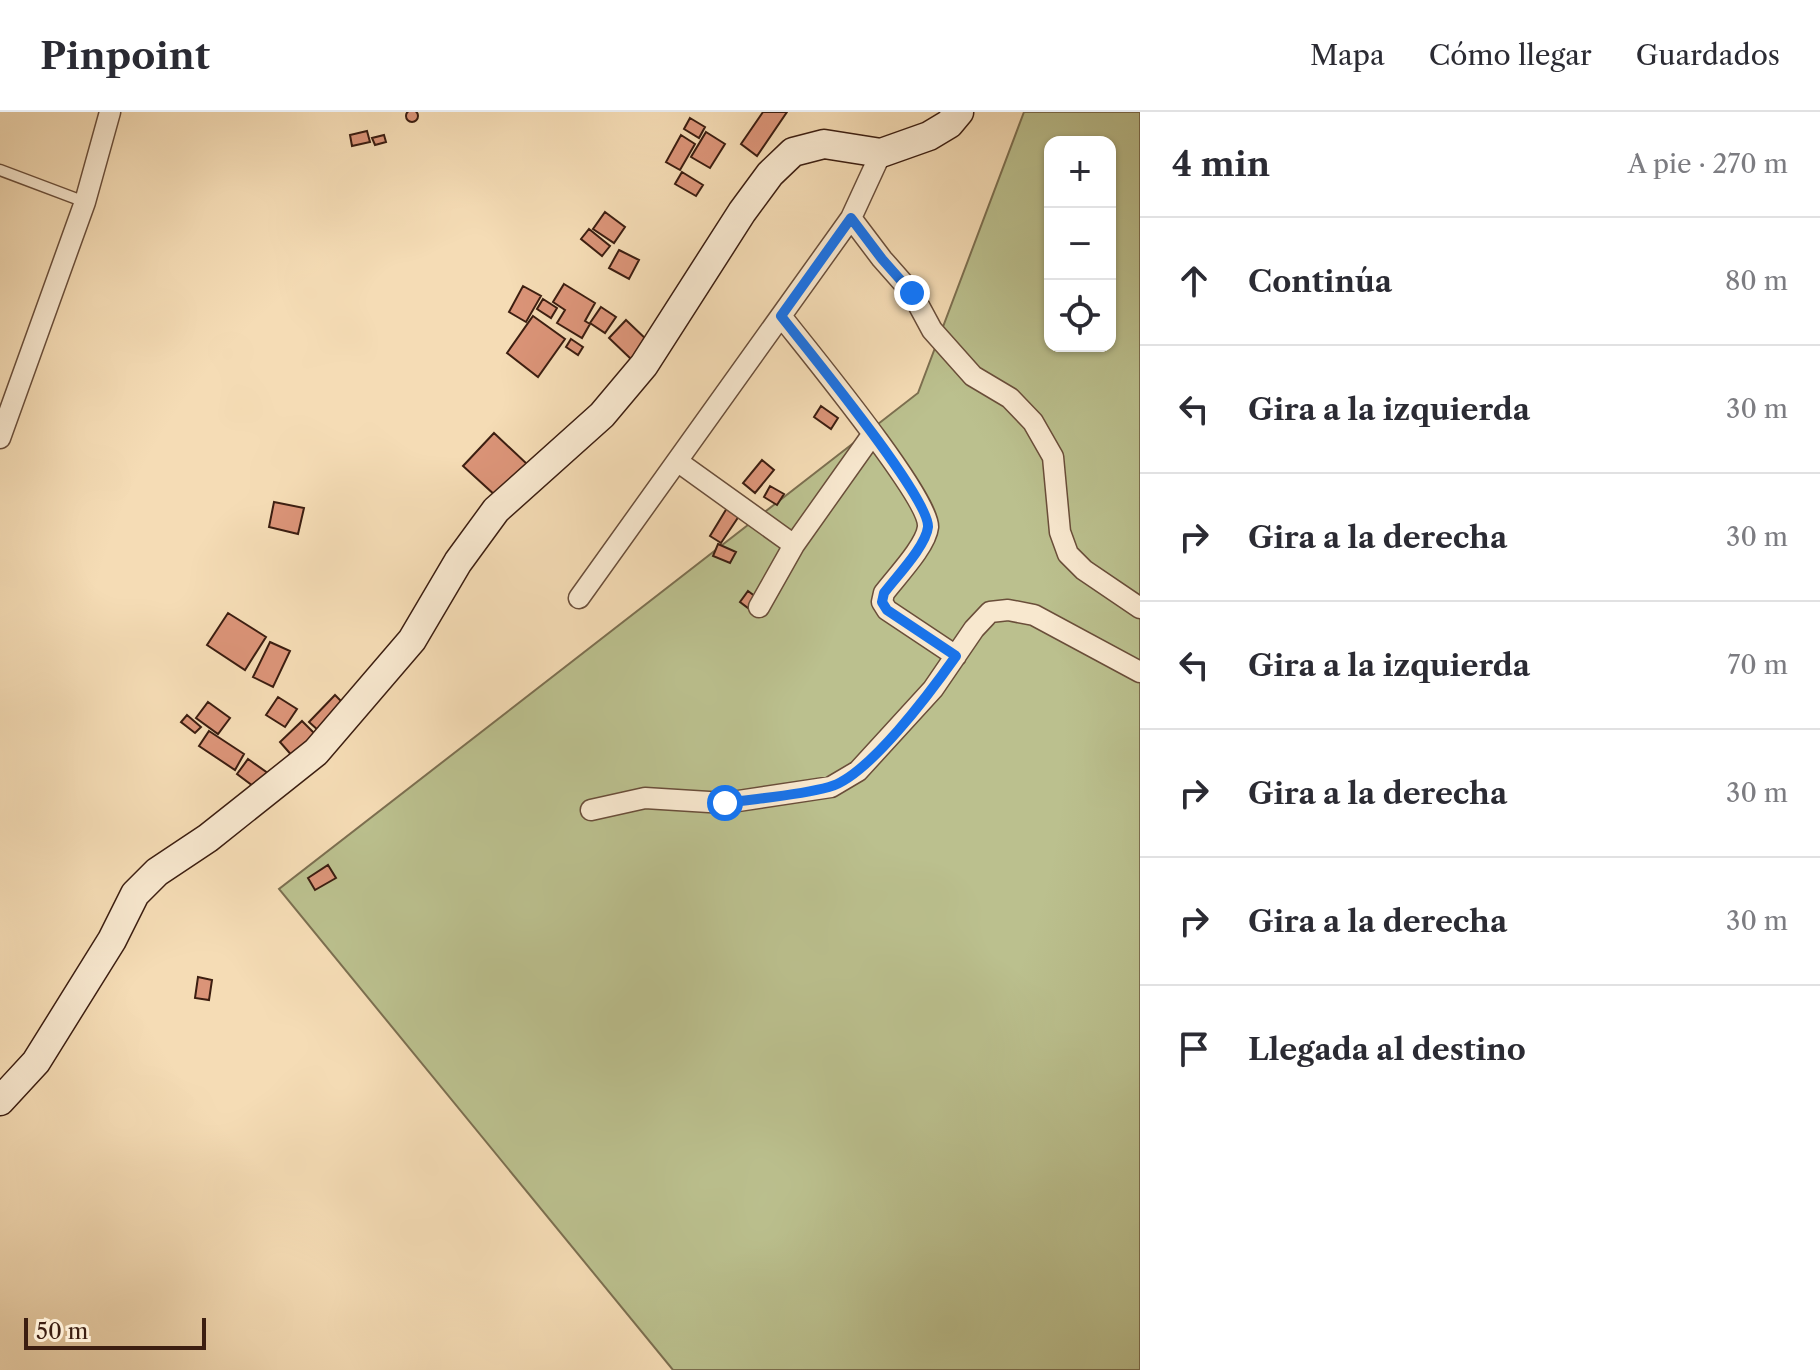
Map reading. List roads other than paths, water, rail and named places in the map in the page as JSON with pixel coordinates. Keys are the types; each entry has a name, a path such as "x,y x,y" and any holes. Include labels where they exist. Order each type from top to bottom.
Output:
{"main road":[{"path":"0,1101 36,1062 112,940 135,894 157,872 208,838 316,752 412,640 458,562 496,510 602,415 644,365 742,212 770,174 793,152 824,144 881,153 929,136 949,124 959,112"}],"street":[{"path":"0,438 85,202 110,112"},
{"path":"579,598 851,218 881,153"},
{"path":"851,218 912,293 932,330 973,376 1010,398 1033,422 1053,457 1060,532 1068,554 1084,570 1140,608"},
{"path":"781,316 922,505 928,523 926,538 884,593 882,602 887,610 956,656"},
{"path":"759,607 794,545 872,435"},
{"path":"677,461 794,545"},
{"path":"591,810 645,798 725,803 831,787 858,771 933,689 974,629 990,612 1008,610 1034,615 1140,672"}],"lane":[{"path":"0,170 85,202"}]}
